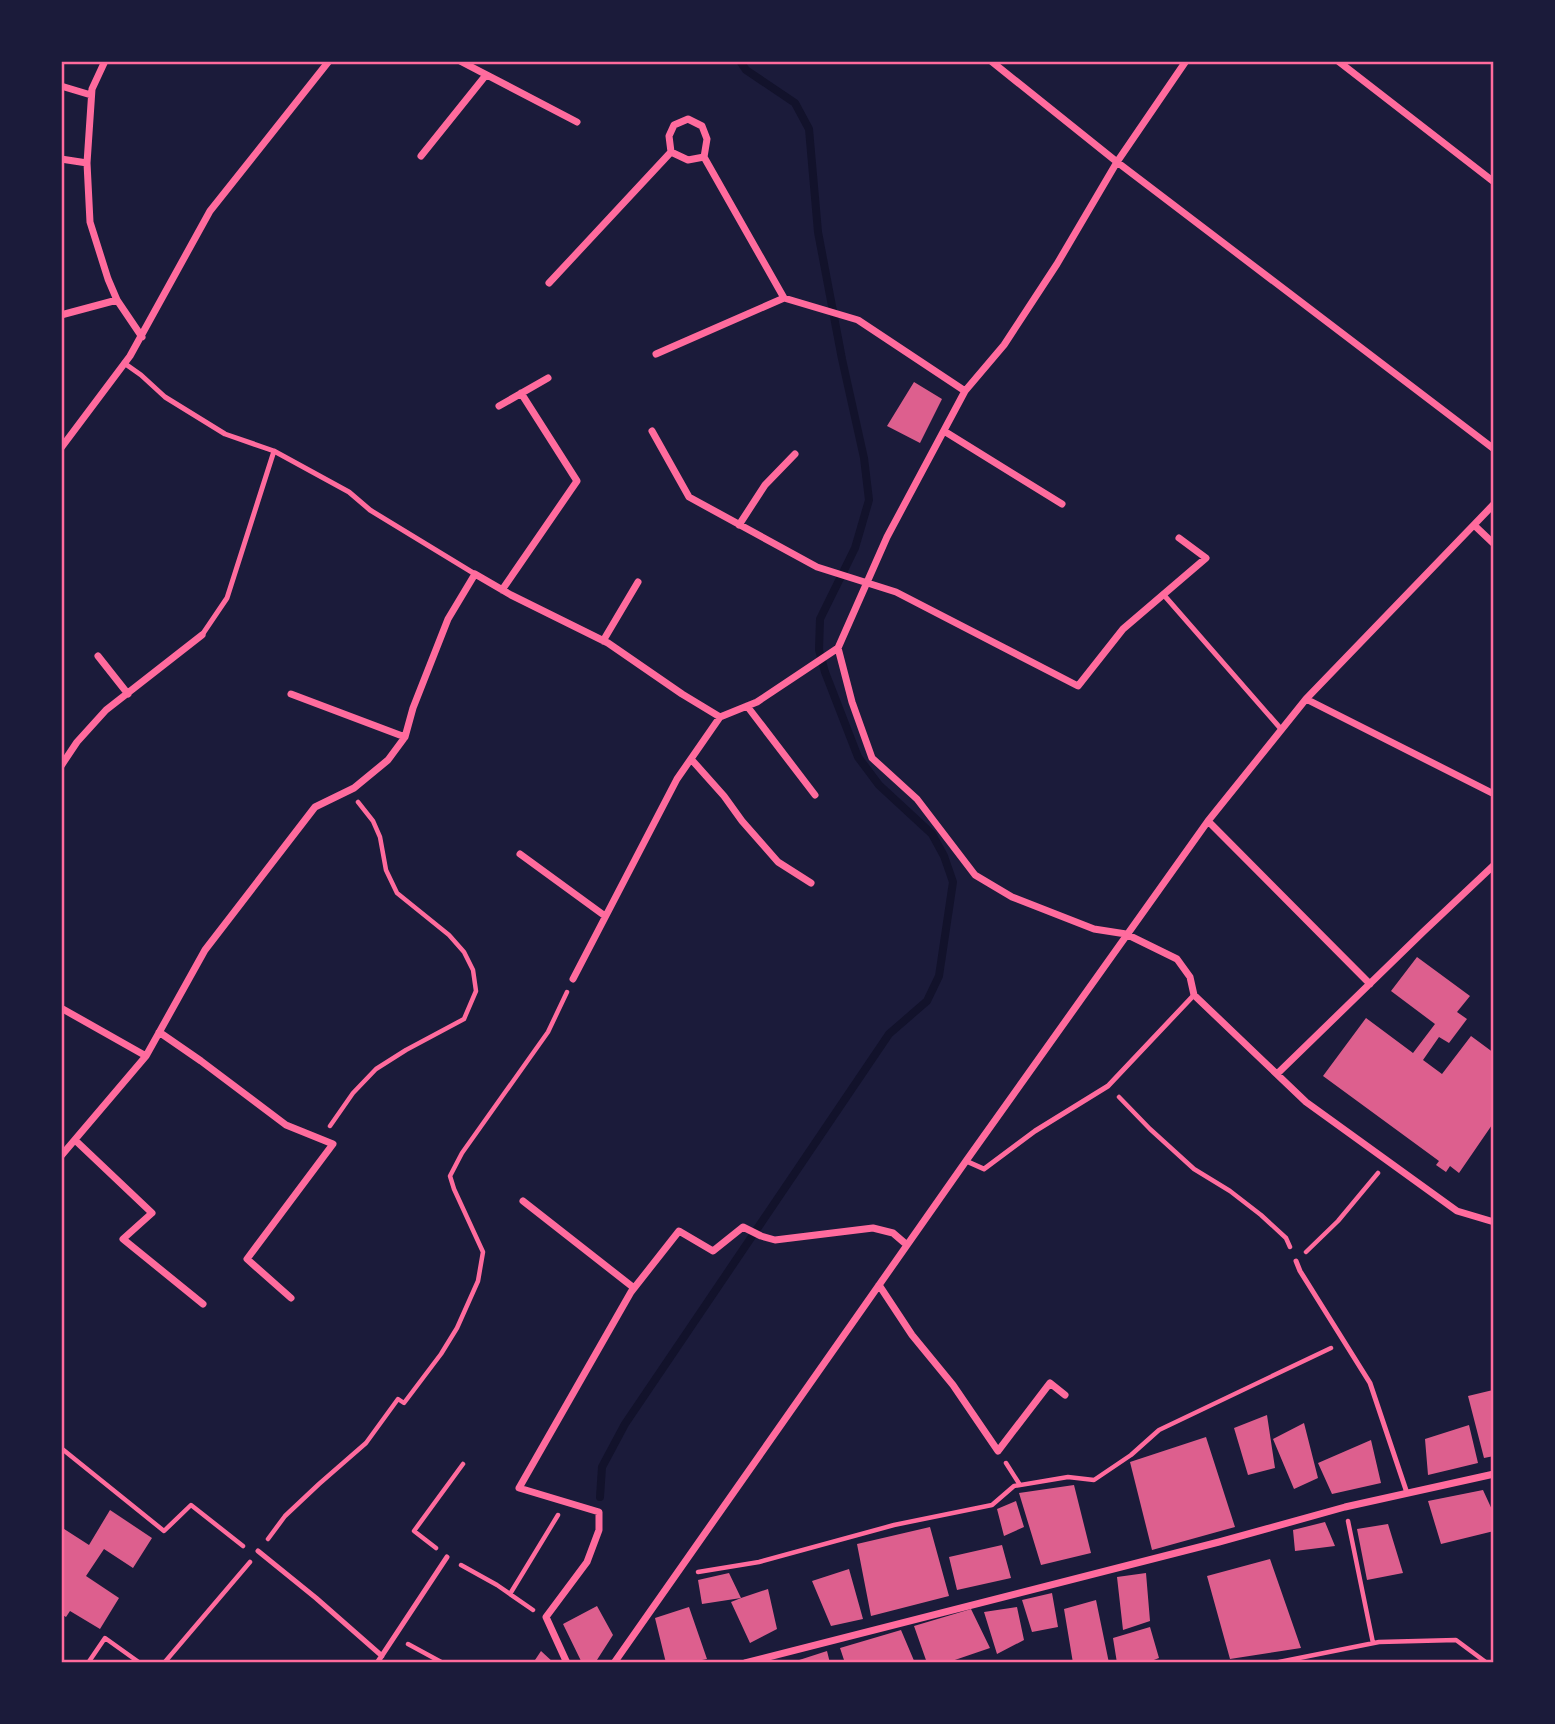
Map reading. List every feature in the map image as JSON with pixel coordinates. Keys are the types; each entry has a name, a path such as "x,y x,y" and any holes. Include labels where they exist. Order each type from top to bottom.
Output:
{"street":[{"path":"105,61 91,95 87,163 90,222 117,300 142,337"},
{"path":"61,448 142,337 210,211 329,61"},
{"path":"460,61 577,122"},
{"path":"991,61 1117,162 1494,449"},
{"path":"573,979 677,779 720,717 757,702 835,650 863,581 965,391 1004,345 1057,264 1117,162 1186,61"},
{"path":"1338,61 1494,182"},
{"path":"421,156 486,75"},
{"path":"61,86 91,95"},
{"path":"671,152 669,136 674,125 688,119 702,126 706,139 704,157 784,298"},
{"path":"671,152 688,160 704,157"},
{"path":"548,283 671,152"},
{"path":"61,159 87,163"},
{"path":"656,354 784,298 858,320 965,391"},
{"path":"61,316 117,300"},
{"path":"499,406 548,378"},
{"path":"502,590 577,481 522,393"},
{"path":"652,431 689,497 817,567 896,592 1078,686 1123,629 1206,558 1179,538"},
{"path":"944,431 1062,504"},
{"path":"739,525 765,485 795,454"},
{"path":"614,1663 1208,821 1307,699 1494,504"},
{"path":"1474,524 1494,544"},
{"path":"61,1156 146,1056 205,950 315,807 349,790 387,760 405,737 413,708 448,618 475,574 603,640 720,717"},
{"path":"603,640 638,582"},
{"path":"61,766 76,742 106,710 202,635"},
{"path":"835,650 872,758 917,799 975,875 1012,897 1094,929 1126,934 1177,959 1190,977 1194,995 1306,1102 1457,1211 1494,1222"},
{"path":"98,656 128,694"},
{"path":"291,694 405,737"},
{"path":"1307,699 1494,794"},
{"path":"747,706 816,795"},
{"path":"691,759 778,862 811,883"},
{"path":"1208,821 1370,984"},
{"path":"520,854 605,916"},
{"path":"1277,1074 1493,867"},
{"path":"61,1008 146,1056"},
{"path":"159,1032 201,1060 286,1125 333,1144 247,1259 291,1298"},
{"path":"75,1140 152,1213 123,1239 203,1304"},
{"path":"523,1201 634,1288"},
{"path":"567,1663 546,1617 587,1562 599,1530 599,1512 519,1488 634,1288 679,1231 713,1251 743,1227 775,1240 873,1228 893,1233 907,1245"},
{"path":"879,1285 912,1335 953,1385 998,1451 1050,1383 1065,1395"},
{"path":"745,1663 1219,1542 1345,1507 1494,1474"}],"lane":[{"path":"124,363 165,397 225,433 274,451 349,492 370,510 475,574"},
{"path":"202,635 226,598 274,451"},
{"path":"1163,594 1281,729"},
{"path":"966,1161 984,1169 1035,1131 1108,1086 1194,995"},
{"path":"1296,1261 1370,1383 1408,1493"},
{"path":"257,1554 316,1598 382,1656"},
{"path":"377,1663 447,1557"}],"path":[{"path":"320,1139 353,1093 376,1069 464,1019 476,991 472,970 464,952 449,935 397,893 386,870 380,837 373,821 349,790"},
{"path":"164,1663 257,1554 285,1516 366,1443 398,1399 404,1402 441,1354 457,1328 478,1281 483,1252 450,1176 462,1153 548,1032 573,979"},
{"path":"1108,1086 1194,1169 1230,1191 1286,1238 1296,1261 1338,1221 1388,1161"},
{"path":"675,1576 759,1562 894,1525 992,1505 1014,1486 1068,1478 1094,1479 1131,1455 1159,1430 1344,1341"},
{"path":"61,1448 164,1531 191,1504 257,1554"},
{"path":"998,1451 1020,1485"},
{"path":"463,1464 414,1531 447,1557 498,1585 546,1617"},
{"path":"510,1594 566,1502"},
{"path":"1345,1507 1373,1643"},
{"path":"396,1637 443,1663"},
{"path":"88,1663 105,1638 140,1663"},
{"path":"1274,1663 1373,1643 1456,1640 1487,1663"},
{"path":"1309,1663 1312,1656"}],"building":[{"path":"914,382 942,399 920,443 887,426"},
{"path":"1417,957 1470,996 1457,1012 1467,1019 1449,1043 1439,1037 1423,1060 1442,1074 1471,1036 1494,1053 1494,1122 1459,1173 1450,1166 1446,1172 1436,1165 1439,1161 1323,1076 1366,1018 1413,1053 1435,1024 1391,991"},
{"path":"1493,1390 1494,1456 1484,1458 1468,1396"},
{"path":"1267,1415 1275,1468 1248,1475 1234,1428"},
{"path":"1304,1423 1318,1478 1294,1489 1273,1439"},
{"path":"1469,1425 1478,1463 1428,1475 1425,1439"},
{"path":"1206,1437 1235,1527 1152,1550 1130,1462"},
{"path":"1371,1440 1381,1483 1332,1494 1318,1463"},
{"path":"1074,1485 1091,1553 1041,1565 1019,1493"},
{"path":"1483,1490 1494,1514 1494,1531 1441,1544 1428,1501"},
{"path":"1016,1501 1024,1527 1004,1536 997,1509"},
{"path":"110,1510 152,1538 133,1568 104,1549 86,1576 119,1598 100,1629 70,1611 66,1617 61,1614 61,1527 89,1545"},
{"path":"1325,1522 1335,1546 1295,1551 1293,1530"},
{"path":"1388,1524 1403,1573 1367,1580 1357,1529"},
{"path":"930,1527 949,1596 871,1616 857,1544"},
{"path":"1002,1545 1011,1578 957,1590 949,1557"},
{"path":"1270,1559 1301,1648 1230,1659 1207,1576"},
{"path":"849,1569 863,1619 831,1626 812,1581"},
{"path":"729,1573 741,1598 702,1604 698,1580"},
{"path":"1146,1573 1150,1621 1123,1630 1117,1577"},
{"path":"768,1589 777,1629 750,1643 731,1602"},
{"path":"1052,1593 1058,1627 1032,1632 1022,1600"},
{"path":"1096,1600 1109,1663 1073,1663 1064,1609"},
{"path":"597,1606 613,1635 595,1663 582,1663 563,1624"},
{"path":"689,1607 707,1659 666,1663 655,1618"},
{"path":"1017,1607 1024,1640 997,1654 984,1612"},
{"path":"971,1609 990,1648 946,1663 927,1663 914,1626"},
{"path":"1150,1627 1159,1658 1146,1663 1117,1663 1113,1638"},
{"path":"901,1630 915,1663 845,1663 840,1648"},
{"path":"541,1651 554,1663 533,1663"},
{"path":"827,1651 830,1663 793,1663 793,1662"}],"waterway":[{"path":"600,1497 602,1467 625,1424 889,1034 927,1001 939,976 953,882 944,856 932,834 879,785 858,757 819,650 820,619 855,548 869,500 864,458 818,232 809,129 795,103 746,70 740,61"}]}
